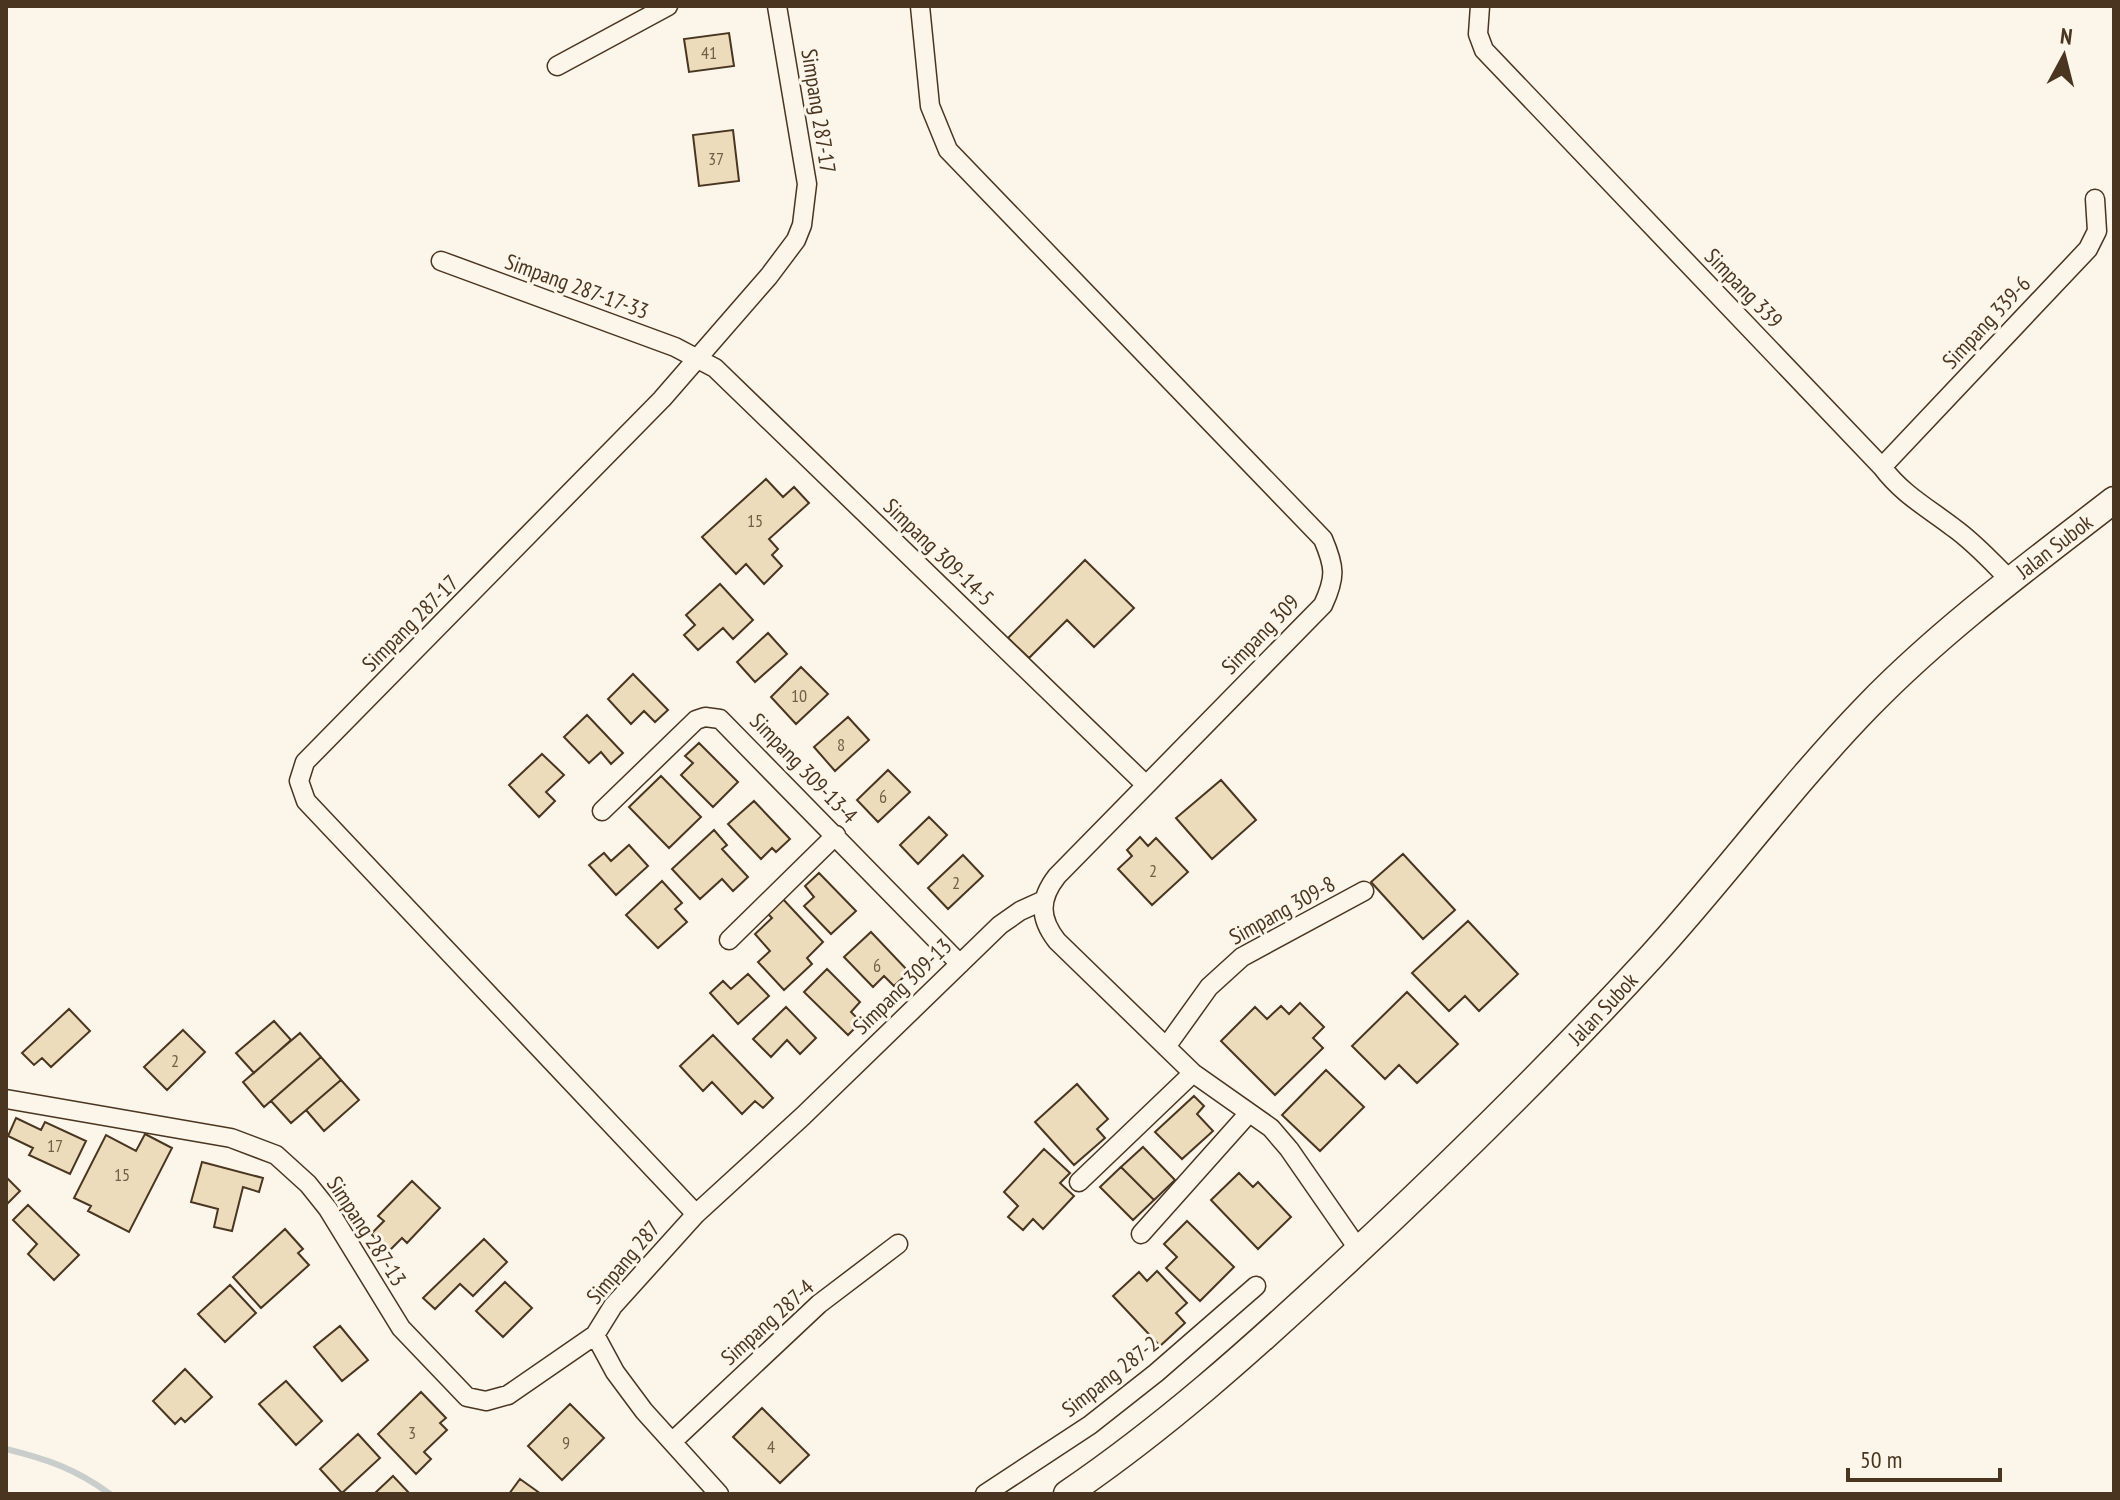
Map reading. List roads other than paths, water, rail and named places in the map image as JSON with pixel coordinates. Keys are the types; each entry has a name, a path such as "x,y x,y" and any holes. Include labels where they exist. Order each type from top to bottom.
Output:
{"main road":[{"name":"Jalan Subok","path":"1067,1494 1128,1453 1168,1421 1359,1250 1539,1075 1630,979 1870,705 1951,629 2114,500"}],"street":[{"path":"557,66 668,6"},
{"name":"Simpang 287-17","path":"696,1214 306,801 299,781 305,762 662,399 769,276 796,240 802,225 807,184 777,6"},
{"name":"Simpang 309","path":"920,6 930,106 948,150 1323,539 1333,562 1333,584 1323,605 1057,876 1042,901"},
{"name":"Simpang 339","path":"1480,6 1478,34 1484,50 1882,467 1896,486 1977,547 2010,580"},
{"name":"Simpang 339-6","path":"1882,467 2088,249 2097,231 2095,199"},
{"name":"Simpang 287-17-33","path":"441,261 696,357"},
{"name":"Simpang 309-14-5","path":"696,357 715,368 1146,785"},
{"name":"Simpang 309-13-4","path":"602,811 696,720 712,716 727,723 960,964"},
{"path":"729,940 836,835"},
{"name":"Simpang 309-8","path":"1166,1047 1209,987 1242,957 1364,891"},
{"path":"1042,901 1043,916 1057,941 1193,1073 1271,1128 1359,1250"},
{"name":"Simpang 309-13","path":"803,1116 1000,925 1042,901"},
{"path":"1079,1182 1193,1073"},
{"name":"Simpang 287-13","path":"6,1099 231,1138 276,1155 308,1184 328,1209 401,1328 467,1397 486,1401 508,1395 595,1335"},
{"path":"1141,1234 1249,1113"},
{"name":"Simpang 287","path":"719,1494 644,1411 615,1372 595,1335 613,1306 696,1214 803,1116"},
{"name":"Simpang 287-4","path":"673,1441 819,1304 898,1244"},
{"name":"Simpang 287-2","path":"985,1494 1090,1425 1156,1373 1256,1286"}],"waterway":[{"path":"6,1449 61,1466 110,1494"}]}
